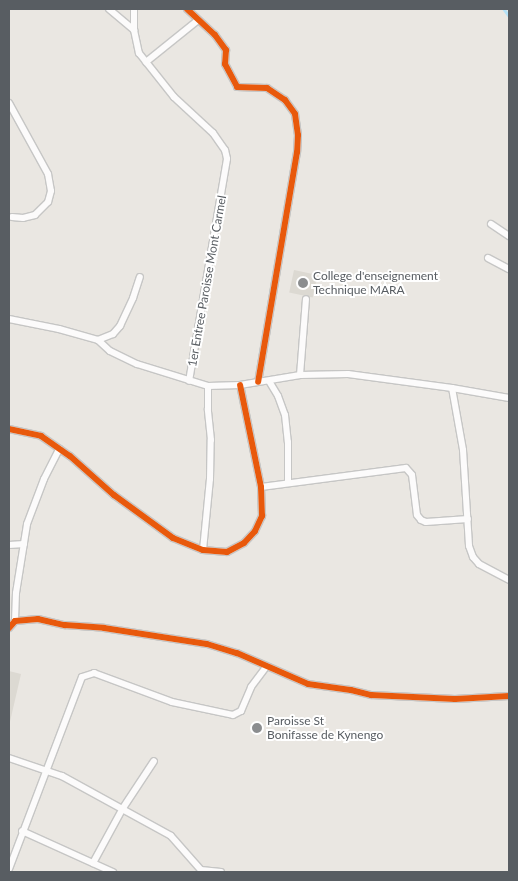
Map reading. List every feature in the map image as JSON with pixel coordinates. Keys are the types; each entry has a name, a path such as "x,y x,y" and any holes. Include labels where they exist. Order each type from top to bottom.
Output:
{"street":[{"path":"110,9 134,30"},
{"name":"1er Entree Paroisse Mont Carmel","path":"134,9 134,30 139,53 174,97 221,143 226,159 224,181 190,381"},
{"path":"187,9 215,35 226,50 225,64 234,84 243,88 267,88 285,100 295,114 298,135 292,189 258,382"},
{"path":"146,62 198,20"},
{"path":"9,103 48,174 51,191 48,202 35,215 23,218 12,217"},
{"path":"490,224 509,236"},
{"path":"488,258 509,269"},
{"path":"98,340 113,334 120,326 140,277"},
{"path":"300,375 306,299"},
{"path":"9,319 98,340 110,351 122,357 160,372 208,386 240,385 300,375 348,374 509,398"},
{"path":"269,381 278,396 285,415 288,442 288,482"},
{"path":"9,429 41,436 173,538 203,550 227,552 244,544 256,531 262,516 261,487 240,385"},
{"path":"203,550 210,460 208,386"},
{"path":"452,388 463,450 469,546 473,556 480,564 509,580"},
{"path":"9,628 15,621 16,593 27,524 35,500 59,449"},
{"path":"261,487 406,468 412,474 417,515 421,520 426,522 468,519"},
{"path":"9,544 24,544"},
{"path":"15,621 27,619 47,620 75,627 104,628 207,644 237,653 308,684 351,690 371,696 455,699 509,696"},
{"path":"9,869 22,831 48,770 79,680 84,675 94,673 172,702 233,715 241,711 251,687 266,667"},
{"path":"9,758 48,770 123,808 172,836 201,871 221,872"},
{"path":"93,863 123,808 154,761"},
{"path":"22,831 113,872"}],"shaded area":[{"name":"College d'enseignement Technique MARA","path":"294,270 317,275 313,297 289,292"},
{"path":"9,671 21,674 9,726"}],"waterway":[{"path":"504,9 509,16"}],"cycle path":[{"path":"187,9 215,35 226,50 225,64 237,87 267,88 285,100 295,114 298,135 297,152 258,382"},
{"path":"9,429 41,436 70,456 114,495 173,538 203,550 227,552 244,543 255,531 262,516 261,487 240,385"},
{"path":"9,628 15,621 38,619 65,625 104,628 207,644 237,653 308,684 371,695 455,699 509,696"}],"place":[{"name":"College d'enseignement Technique MARA","path":"303,283"},
{"name":"Paroisse St Bonifasse de Kynengo","path":"257,728"}]}
